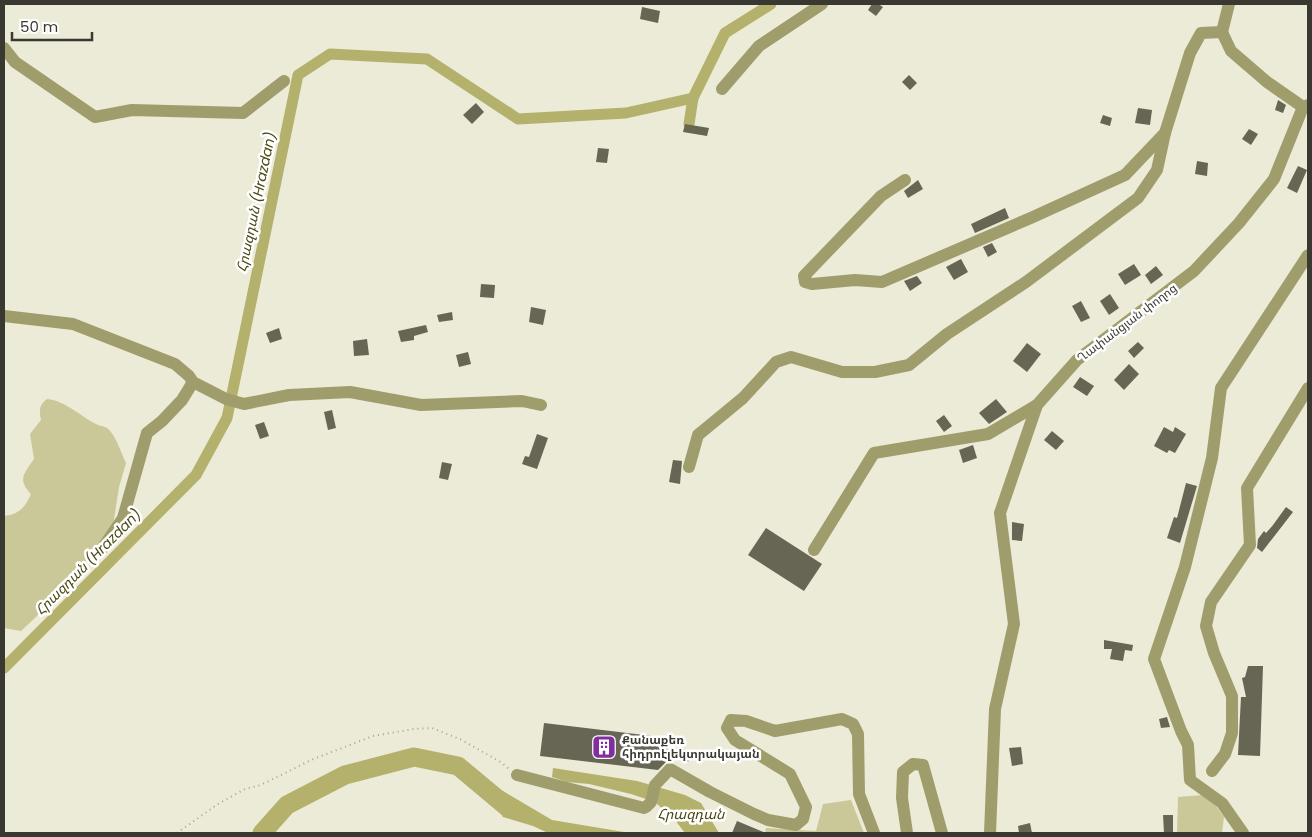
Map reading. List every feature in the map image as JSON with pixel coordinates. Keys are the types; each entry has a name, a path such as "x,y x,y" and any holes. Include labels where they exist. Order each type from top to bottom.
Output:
{"street":[{"path":"722,89 759,46 822,4"},
{"path":"1229,4 1222,32 1231,51 1267,82 1306,106"},
{"path":"689,467 698,435 743,398 776,362 791,357 842,372 875,372 909,365 947,334 1026,282 1138,198 1157,170 1164,134 1190,53 1201,33 1222,32"},
{"path":"4,48 15,62 95,117 132,110 243,112 284,81"},
{"name":"Ղափանցյան փողոց","path":"990,833 995,709 1014,624 1000,513 1037,405 1077,360 1194,271 1239,223 1274,179 1306,106"},
{"path":"905,180 875,202 804,276 805,282 812,284 855,280 882,282 1125,175 1164,134"},
{"path":"1242,833 1222,803 1190,780 1188,745 1154,659 1185,567 1212,458 1222,388 1308,255"},
{"path":"4,316 73,324 175,364 193,382 226,399 244,404 289,395 350,392 421,406 522,401 541,405"},
{"path":"102,548 123,518 147,433 162,422 182,400 193,382"},
{"path":"1212,771 1225,754 1232,732 1232,696 1214,653 1206,626 1210,602 1250,545 1247,488 1308,388"},
{"path":"814,550 874,453 988,434 1037,405"},
{"path":"517,775 644,808 651,802 655,784 670,769 754,814 768,820 796,825 803,819 806,807 790,774 735,740 727,728 731,720 746,721 774,731 842,719 852,724 858,734 859,794 874,833"},
{"path":"908,833 902,798 903,772 913,764 923,765 942,833"}],"path":[{"path":"177,833 218,804 245,789 261,784 311,760 373,736 414,729 432,728 449,734 502,763 517,775"}],"shaded area":[{"path":"47,399 54,400 73,409 97,425 107,428 116,440 126,463 119,487 113,526 110,531 84,564 58,585 37,616 21,631 4,628 4,516 14,514 21,509 31,494 23,480 23,476 34,459 30,434 41,420 40,408"},
{"path":"1203,795 1213,802 1224,817 1222,833 1177,833 1178,797"},
{"path":"851,800 864,833 765,833 766,828 816,831 823,804"}],"water":[{"name":"Հրազդան","path":"553,768 637,781 685,795 701,803 719,833 685,833 675,820 655,802 631,794 589,784 567,782 552,777"},
{"name":"Հրազդան","path":"487,791 503,791 552,820 630,833 548,833 533,826 503,817"}],"building":[{"path":"872,4 878,4 883,7 876,16 868,10"},
{"path":"642,7 660,11 658,23 640,19"},
{"path":"909,75 917,83 910,90 902,82"},
{"path":"1278,100 1286,105 1283,113 1275,110"},
{"path":"476,103 484,112 472,124 463,115"},
{"path":"1138,108 1152,110 1150,125 1135,123"},
{"path":"1103,115 1112,118 1110,126 1100,123"},
{"path":"685,124 709,128 707,136 683,132"},
{"path":"1249,129 1258,134 1251,145 1242,139"},
{"path":"598,148 609,149 607,163 596,162"},
{"path":"1197,161 1208,163 1207,176 1195,174"},
{"path":"1298,166 1307,170 1297,193 1287,188"},
{"path":"918,180 923,189 908,198 904,191"},
{"path":"1005,208 1009,218 975,233 971,224"},
{"path":"992,243 997,252 988,257 983,247"},
{"path":"961,259 968,272 954,280 946,267"},
{"path":"1134,264 1141,275 1125,285 1118,274"},
{"path":"1156,266 1163,275 1151,284 1145,275"},
{"path":"917,276 922,283 910,291 904,281"},
{"path":"481,284 495,285 494,298 480,297"},
{"path":"1110,294 1119,308 1109,315 1100,301"},
{"path":"1081,301 1090,318 1081,322 1072,306"},
{"path":"531,307 546,310 543,325 529,322"},
{"path":"452,312 453,320 439,322 437,315"},
{"path":"426,325 428,332 414,336 414,340 401,342 398,331"},
{"path":"279,328 282,339 270,343 266,333"},
{"path":"367,339 369,355 354,356 353,341"},
{"path":"1138,342 1144,348 1134,358 1128,351"},
{"path":"1027,343 1041,354 1027,372 1013,361"},
{"path":"468,352 471,364 459,367 456,355"},
{"path":"1129,364 1139,374 1124,390 1114,380"},
{"path":"1080,377 1094,386 1087,396 1073,387"},
{"path":"996,399 1007,412 989,424 979,413"},
{"path":"332,410 336,428 328,430 324,412"},
{"path":"944,415 952,426 944,432 936,421"},
{"path":"264,422 269,436 260,439 255,425"},
{"path":"1164,427 1173,432 1175,427 1186,434 1175,453 1169,450 1167,453 1154,446"},
{"path":"1052,431 1064,441 1056,450 1044,440"},
{"path":"537,434 548,438 537,469 522,464 525,456 529,457"},
{"path":"973,445 977,458 963,463 959,450"},
{"path":"673,460 682,461 680,484 669,482"},
{"path":"442,462 452,464 448,480 439,478"},
{"path":"1186,483 1197,486 1180,543 1167,538 1174,517 1177,518"},
{"path":"1286,507 1293,512 1262,552 1257,548 1258,539 1264,531 1266,533 1273,525"},
{"path":"1012,522 1024,524 1022,541 1012,540"},
{"path":"766,528 822,564 804,591 748,555"},
{"path":"1104,640 1133,645 1132,651 1125,650 1123,661 1110,659 1112,649 1104,649"},
{"path":"1248,666 1263,666 1260,756 1238,755 1241,697 1246,697 1242,678 1245,677"},
{"path":"1167,717 1170,727 1161,728 1159,719"},
{"name":"Քանաքեռ հիդրոէլեկտրակայան","path":"544,723 669,738 666,762 658,770 540,756"},
{"path":"1021,747 1023,764 1012,766 1009,748"},
{"path":"683,749 692,752 688,762 679,758"},
{"path":"1163,815 1173,815 1173,833 1164,833"},
{"path":"737,821 766,833 732,833"},
{"path":"1030,823 1032,833 1019,833 1018,826"}],"waterway":[{"path":"689,124 693,98 725,33 771,4"},
{"name":"Հրազդան (Hrazdan)","path":"4,668 196,475 227,418 298,75 330,54 427,59 518,119 626,113 693,98"},
{"name":"Հրազդան","path":"262,833 287,805 345,775 414,757 458,766 507,807"}],"place":[{"name":"Քանաքեռ հիդրոէլեկտրակայան","path":"604,747"}]}
